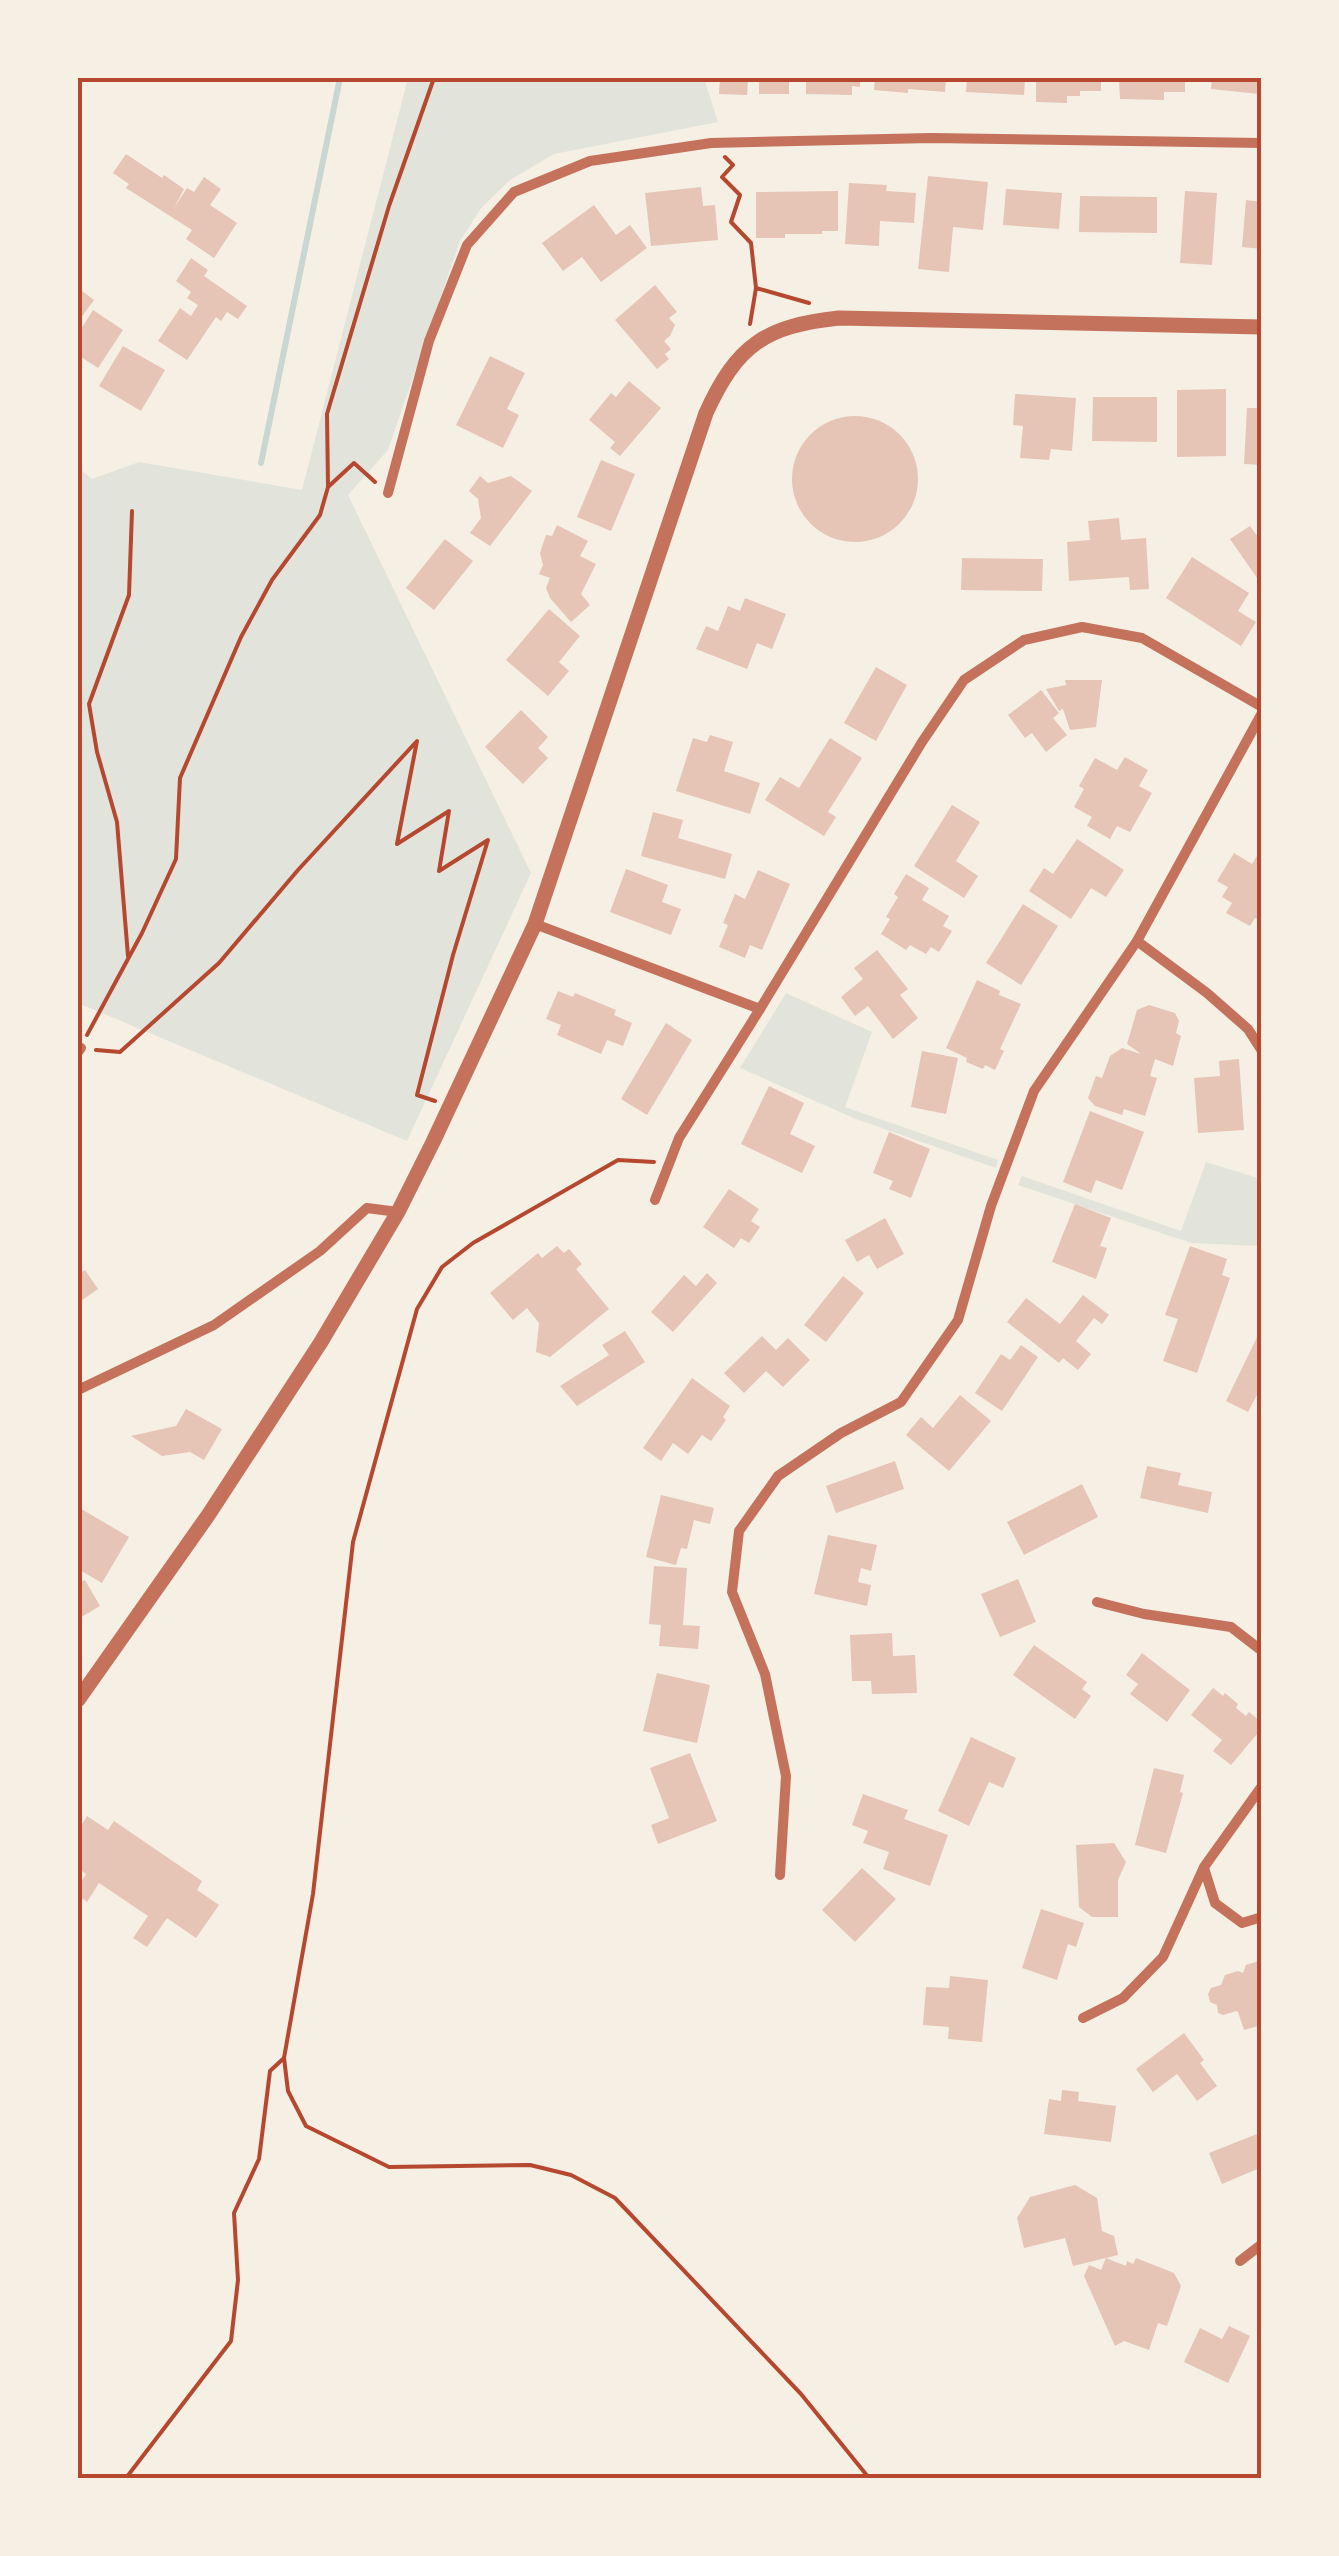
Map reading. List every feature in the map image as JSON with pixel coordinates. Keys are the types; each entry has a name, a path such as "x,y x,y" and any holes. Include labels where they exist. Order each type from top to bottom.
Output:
{"street":[{"path":"388,492 429,341 467,246 514,192 590,160 711,143 931,138 1262,143"},
{"path":"78,1700 209,1514 321,1342 398,1212 535,924 706,413 718,387 745,350 790,326 839,318 1262,327"},
{"path":"655,1200 679,1138 964,680 1024,640 1082,627 1142,638 1262,710 1137,941 1034,1091 991,1206 958,1320 901,1402 841,1434 778,1476 739,1531 732,1592 766,1674 786,1776 780,1875"},
{"path":"535,924 760,1009"},
{"path":"1137,941 1207,993 1248,1029 1262,1050"},
{"path":"78,1390 214,1325 320,1250 367,1208 398,1212"},
{"path":"1097,1602 1144,1614 1231,1627 1262,1651"},
{"path":"1084,2018 1123,1998 1163,1957 1204,1867 1262,1786"},
{"path":"1204,1867 1216,1903 1242,1924 1262,1917"},
{"path":"1240,2261 1262,2244"}],"path":[{"path":"434,78 389,206 326,414 328,487 320,515 272,580 241,637 180,778 176,859 79,1050 120,1052 219,963 417,741 396,844 449,812 439,871 488,840 453,955 418,1095 449,1106"},
{"path":"711,143 732,165 722,177 740,195 731,222 751,243 756,288 745,350"},
{"path":"756,288 828,308 839,318"},
{"path":"328,487 354,464 388,492"},
{"path":"128,957 116,822 97,752 90,704 128,595 132,511"},
{"path":"669,1163 618,1160 473,1243 442,1267 418,1308 353,1542 312,1894 284,2058 288,2092 306,2126 389,2167 530,2166 571,2175 615,2198 801,2394 869,2478"},
{"path":"126,2478 232,2342 238,2280 234,2213 260,2159 270,2070 284,2058"}],"shaded area":[{"path":"408,78 704,78 718,122 554,154 510,180 482,207 460,241 388,450 348,495 531,873 407,1141 78,1003 78,468 92,479 139,462 302,490"},
{"path":"786,993 872,1032 845,1107 998,1160 996,1168 856,1119 740,1068"},
{"path":"1206,1162 1261,1179 1261,1246 1191,1243 1018,1185 1022,1176 1181,1231"}],"building":[{"path":"720,78 748,78 747,95 719,94"},
{"path":"759,78 789,78 789,94 759,94"},
{"path":"806,78 860,78 860,87 852,86 852,95 806,94"},
{"path":"875,78 946,78 945,92 874,90"},
{"path":"967,78 1025,78 1024,95 966,92"},
{"path":"1036,78 1101,78 1101,91 1080,91 1080,96 1067,96 1067,103 1036,102"},
{"path":"1119,78 1185,78 1185,92 1164,92 1164,100 1120,99"},
{"path":"1212,78 1261,78 1259,94 1211,89"},
{"path":"126,154 184,189 174,208 187,188 194,192 204,177 221,189 210,205 237,223 214,258 186,239 192,230 126,188 129,184 113,173"},
{"path":"928,176 988,182 983,230 953,227 949,272 918,269"},
{"path":"849,183 887,185 886,191 916,193 914,223 880,221 879,246 845,244"},
{"path":"701,187 703,206 715,205 718,240 651,246 645,193"},
{"path":"1006,189 1062,193 1059,229 1003,225"},
{"path":"838,191 838,231 756,238 756,192"},
{"path":"1185,191 1217,193 1212,265 1180,263"},
{"path":"1080,196 1157,197 1157,233 1079,232"},
{"path":"1246,200 1262,202 1262,249 1242,247"},
{"path":"594,205 616,235 630,225 647,248 601,282 582,257 563,271 542,243"},
{"path":"191,258 208,270 204,276 247,306 238,319 227,312 221,321 216,317 187,360 158,341 180,308 191,316 198,305 187,298 191,292 176,281"},
{"path":"655,285 677,312 669,318 675,325 664,341 671,349 665,354 669,359 657,369 615,320"},
{"path":"78,288 94,300 78,322"},
{"path":"93,310 123,330 98,368 78,355 78,334"},
{"path":"123,346 165,370 141,411 99,386"},
{"path":"490,356 525,373 507,409 519,415 503,448 456,425"},
{"path":"629,381 661,408 620,456 610,448 615,442 589,420 611,393 616,397"},
{"path":"1226,389 1226,456 1177,457 1177,390"},
{"path":"1015,394 1076,398 1072,451 1051,449 1049,460 1020,458 1023,426 1013,425"},
{"path":"1093,397 1157,397 1157,442 1092,441"},
{"path":"1247,408 1262,408 1262,465 1244,464"},
{"path":"855,416 879,421 899,435 913,455 918,479 913,503 899,523 879,537 855,542 831,537 811,523 797,503 792,479 797,455 811,435 831,421"},
{"path":"601,460 635,474 611,531 577,517"},
{"path":"480,476 488,483 511,476 532,491 490,546 470,533 481,518 478,499 469,491"},
{"path":"1119,518 1121,540 1146,538 1149,589 1130,590 1129,577 1069,581 1067,542 1090,540 1088,521"},
{"path":"557,525 588,541 580,556 596,564 581,594 590,605 571,622 550,598 546,588 550,578 539,574 546,535 552,536"},
{"path":"1250,526 1262,543 1262,585 1230,539"},
{"path":"445,539 473,561 434,610 406,588"},
{"path":"1192,557 1249,593 1238,611 1256,622 1241,646 1166,598"},
{"path":"962,558 1043,559 1042,591 961,590"},
{"path":"745,598 786,614 772,649 757,643 747,669 696,649 706,626 718,631 728,606 740,611"},
{"path":"549,609 580,636 559,662 569,671 548,696 506,660"},
{"path":"876,667 907,685 876,741 844,723"},
{"path":"1065,680 1102,680 1096,727 1070,730 1063,709 1059,711 1046,689 1066,685"},
{"path":"1041,690 1059,713 1053,718 1067,735 1046,752 1032,733 1025,738 1008,715"},
{"path":"521,710 548,737 538,748 548,758 523,784 485,747"},
{"path":"710,735 733,742 724,771 760,783 750,814 676,791 693,738 707,742"},
{"path":"830,738 862,758 828,812 836,817 824,836 765,800 780,777 799,788"},
{"path":"1125,757 1148,770 1139,786 1152,793 1130,832 1117,826 1110,839 1087,826 1092,817 1074,807 1084,789 1079,786 1095,758 1117,770"},
{"path":"952,805 980,822 956,861 978,876 964,898 914,866"},
{"path":"653,812 683,820 678,838 732,854 725,879 641,856"},
{"path":"1077,839 1124,870 1106,897 1091,888 1071,919 1029,891 1044,868 1053,874"},
{"path":"1262,848 1262,921 1255,918 1250,926 1226,913 1232,903 1222,897 1228,887 1217,881 1234,853 1252,864"},
{"path":"626,869 668,885 662,902 681,909 671,935 610,912"},
{"path":"758,870 790,884 762,950 750,945 745,958 719,947 728,925 723,923 735,894 745,899"},
{"path":"906,874 929,888 922,900 949,916 943,926 952,931 939,952 931,947 926,954 910,945 906,950 881,934 898,897 894,894"},
{"path":"1023,904 1058,926 1021,985 986,963"},
{"path":"877,950 908,989 900,995 918,1018 893,1039 868,1006 855,1016 841,997 863,979 854,968"},
{"path":"977,980 1021,1004 1000,1049 1004,1051 995,1070 966,1062 967,1058 946,1048"},
{"path":"558,991 573,997 575,993 616,1010 614,1015 632,1023 623,1046 607,1040 601,1054 557,1035 561,1025 546,1019"},
{"path":"1149,1005 1175,1013 1179,1021 1176,1033 1181,1036 1173,1066 1155,1059 1150,1076 1157,1078 1145,1116 1124,1109 1122,1115 1095,1106 1088,1098 1096,1076 1102,1078 1110,1056 1122,1048 1141,1054 1127,1044 1137,1010"},
{"path":"666,1023 692,1040 647,1115 621,1099"},
{"path":"922,1051 958,1058 946,1114 911,1107"},
{"path":"1239,1059 1244,1130 1198,1133 1194,1078 1220,1076 1219,1061"},
{"path":"769,1086 804,1103 790,1134 815,1146 802,1173 741,1144"},
{"path":"1090,1111 1144,1132 1122,1190 1096,1180 1091,1193 1063,1182"},
{"path":"889,1132 930,1149 911,1198 889,1189 893,1181 873,1173"},
{"path":"729,1189 759,1209 751,1221 760,1227 749,1243 741,1238 734,1248 703,1227"},
{"path":"1075,1204 1111,1218 1100,1246 1107,1248 1096,1279 1052,1262"},
{"path":"885,1218 904,1254 877,1269 869,1255 857,1262 845,1240"},
{"path":"557,1246 564,1253 569,1249 582,1264 576,1269 609,1309 550,1357 536,1352 539,1323 527,1308 513,1320 490,1293 538,1253 542,1258"},
{"path":"1190,1246 1227,1259 1222,1275 1230,1278 1197,1373 1163,1361 1178,1319 1165,1315"},
{"path":"85,1270 98,1289 78,1303 78,1275"},
{"path":"707,1273 717,1283 673,1332 651,1312 684,1275 696,1286"},
{"path":"843,1276 864,1293 826,1342 804,1325"},
{"path":"1083,1295 1109,1315 1102,1324 1094,1318 1076,1341 1091,1354 1078,1370 1063,1358 1059,1363 1007,1322 1026,1298 1060,1324"},
{"path":"1262,1327 1262,1385 1248,1412 1226,1401"},
{"path":"625,1331 645,1362 577,1406 560,1386 609,1355 602,1345"},
{"path":"762,1336 776,1350 788,1338 810,1360 783,1387 766,1371 744,1393 724,1373"},
{"path":"1021,1345 1038,1357 1002,1411 975,1393 1001,1354 1010,1360"},
{"path":"692,1378 730,1406 723,1417 726,1420 711,1441 702,1435 688,1454 673,1443 661,1461 643,1448"},
{"path":"960,1395 991,1421 949,1471 906,1435 921,1417 933,1428"},
{"path":"186,1409 222,1429 204,1460 190,1452 162,1456 131,1436 176,1426"},
{"path":"895,1461 904,1489 836,1513 826,1486"},
{"path":"1147,1466 1181,1473 1178,1485 1212,1492 1208,1513 1140,1498"},
{"path":"1082,1484 1098,1517 1024,1555 1007,1522"},
{"path":"661,1495 714,1508 710,1524 694,1520 687,1549 681,1548 676,1565 646,1557"},
{"path":"78,1507 129,1537 102,1583 78,1569"},
{"path":"828,1535 877,1545 871,1571 861,1568 858,1582 871,1585 867,1606 814,1594"},
{"path":"654,1566 687,1568 683,1625 700,1626 698,1649 659,1646 661,1625 649,1624"},
{"path":"1018,1579 1036,1622 1000,1637 981,1594"},
{"path":"85,1580 100,1606 78,1619 78,1584"},
{"path":"892,1633 893,1656 915,1655 917,1693 872,1694 871,1681 852,1681 850,1635"},
{"path":"1034,1645 1087,1682 1082,1689 1091,1696 1075,1719 1013,1675"},
{"path":"1142,1653 1190,1690 1167,1722 1130,1694 1138,1684 1126,1675"},
{"path":"657,1673 710,1685 697,1743 643,1731"},
{"path":"1213,1688 1238,1704 1236,1708 1246,1716 1249,1712 1262,1723 1231,1765 1213,1751 1222,1740 1191,1715"},
{"path":"971,1737 1016,1758 1003,1788 989,1782 969,1826 938,1811"},
{"path":"690,1753 717,1821 658,1844 651,1825 669,1818 650,1768"},
{"path":"1154,1768 1184,1775 1180,1792 1183,1793 1166,1853 1135,1845"},
{"path":"863,1794 908,1810 904,1819 948,1835 930,1886 883,1869 889,1852 863,1843 868,1831 852,1825"},
{"path":"87,1816 108,1830 114,1821 202,1881 197,1890 219,1905 196,1938 167,1918 147,1947 133,1938 148,1916 99,1883 87,1902 78,1895 86,1874 78,1868 78,1831"},
{"path":"1114,1843 1126,1862 1118,1880 1118,1917 1092,1917 1079,1907 1076,1845"},
{"path":"862,1868 896,1899 855,1942 822,1910"},
{"path":"1041,1909 1084,1923 1076,1947 1068,1944 1057,1980 1022,1968"},
{"path":"1262,1960 1262,2025 1244,2030 1238,2012 1218,2013 1208,1994 1211,1988 1221,1985 1225,1975 1243,1973 1246,1965"},
{"path":"950,1976 988,1980 982,2042 948,2039 949,2027 923,2025 926,1987 949,1988"},
{"path":"1184,2033 1217,2086 1197,2101 1177,2074 1153,2092 1136,2069"},
{"path":"1062,2090 1079,2092 1078,2101 1116,2106 1111,2142 1044,2134 1049,2099 1061,2101"},
{"path":"1262,2132 1262,2167 1222,2184 1209,2153"},
{"path":"1075,2185 1097,2198 1102,2231 1114,2236 1118,2255 1073,2266 1065,2238 1024,2248 1017,2218 1030,2197"},
{"path":"1106,2258 1126,2266 1127,2261 1133,2264 1136,2258 1174,2273 1181,2286 1167,2326 1158,2323 1149,2350 1124,2341 1115,2346 1084,2276 1089,2265 1101,2270"},
{"path":"1229,2326 1250,2336 1228,2383 1184,2362 1200,2328 1222,2339"}],"waterway":[{"path":"261,463 340,78"}]}
